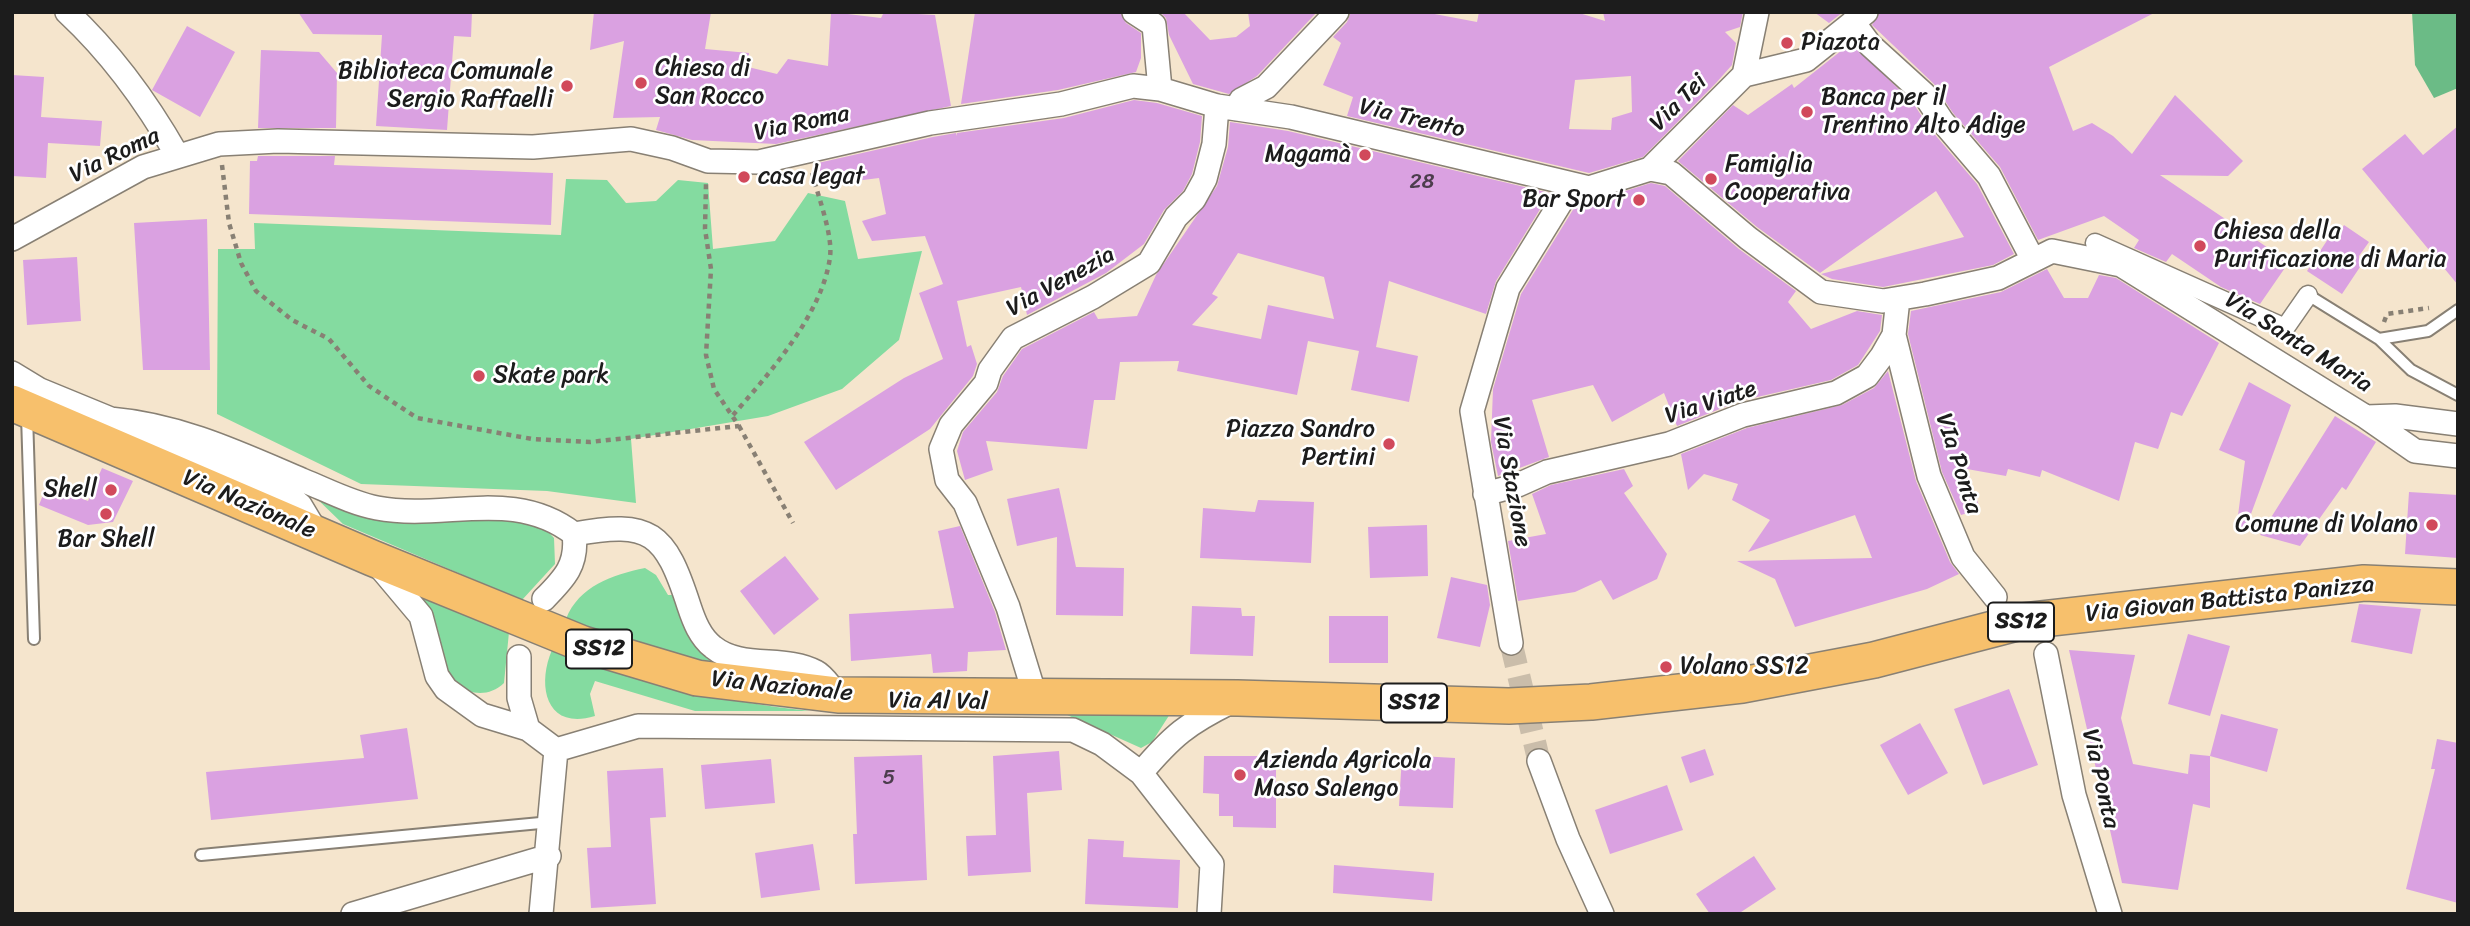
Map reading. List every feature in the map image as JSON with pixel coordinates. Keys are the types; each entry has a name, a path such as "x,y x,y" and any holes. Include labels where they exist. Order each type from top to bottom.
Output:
{"main road":[{"name":"Via Nazionale","path":"19,406 372,558 583,644 644,664 737,685 838,695 1036,699 1238,698 1509,706 1591,702"},
{"name":"Via Giovan Battista Panizza","path":"1591,702 1742,685 1874,660 2024,621 2364,583 2458,587"}],"street":[{"path":"67,12 85,29 156,118 177,155"},
{"path":"1134,12 1154,25 1160,89"},
{"path":"1227,107 1266,87 1337,12"},
{"name":"Via Tei","path":"1744,75 1757,12"},
{"path":"1860,17 1870,45 1924,94 1942,121 1989,176 2033,260"},
{"name":"Via Tei","path":"1650,169 1744,75 1806,60 1860,17"},
{"name":"Via Roma","path":"12,239 143,167 219,144 278,141 533,147 631,139 672,148 708,161 759,162 929,123 1061,104 1133,86 1160,89"},
{"name":"Via Trento","path":"1160,89 1227,107 1292,117 1590,188 1650,169"},
{"name":"Via Venezia","path":"1036,699 1008,607 965,503 947,480 941,449 951,425 986,383 990,370 1013,338 1093,297 1149,263 1176,217 1194,199 1205,179 1227,107"},
{"name":"Via Santa Maria","path":"1650,169 1671,173 1748,238 1821,292 1883,301 1898,299 1998,278 2052,251 2121,265 2366,417 2415,451 2458,456"},
{"name":"Via Stazione","path":"1511,643 1472,411 1497,315 1508,288 1572,184"},
{"path":"2095,243 2285,328 2308,295"},
{"name":"Via Viate","path":"1485,494 1575,464 1669,444 1743,415 1836,393 1867,376 1894,335 1898,299"},
{"name":"VIa Ponta","path":"1894,335 1929,476 1963,557 1995,597"},
{"path":"12,373 40,390 281,489 300,505 318,535"},
{"path":"2366,417 2395,416 2458,424"},
{"path":"110,419 150,422 193,434 337,496 377,508 518,509 540,513 574,534 615,527 643,531 667,551 699,632 712,647 728,656 800,667 818,673 838,695"},
{"path":"544,599 567,576 577,554 574,534"},
{"path":"372,558 421,617 434,668 446,689 482,715 504,724 528,729 556,750 549,856 541,914"},
{"name":"Via Ponta","path":"2046,654 2074,795 2109,914"},
{"path":"519,657 519,698 528,729"},
{"path":"1141,773 1169,739 1192,721 1238,698"},
{"name":"Via Al Val","path":"556,750 638,726 1073,730 1102,744 1141,773 1212,864 1209,914"},
{"path":"1539,761 1568,839 1602,914"},
{"path":"353,914 549,856"}],"lane":[{"path":"2308,295 2379,340 2411,370 2458,395"},
{"name":"Via Santa Maria","path":"2379,340 2428,331 2458,310"},
{"name":"Via Nazionale","path":"19,406 34,639"},
{"path":"201,855 551,822"}],"path":[{"path":"219,144 229,223 241,263 256,291 292,320 329,339 369,386 418,418 532,439 590,442 739,426"},
{"path":"733,415 770,372 821,292 831,255 807,152"},
{"path":"708,161 705,229 711,269 706,355 714,388 733,415 793,523"},
{"path":"2379,340 2386,314 2432,307"}],"green space":[{"path":"2412,12 2458,12 2458,88 2434,98 2415,65"},
{"path":"566,179 607,180 626,203 656,201 678,180 708,183 713,249 775,241 808,193 845,201 858,259 922,251 899,340 842,389 768,416 631,439 636,503 547,491 361,484 217,414 218,249 255,249 254,223 561,235"},
{"path":"312,494 501,516 541,524 554,538 555,564 522,600 343,524"},
{"path":"645,568 656,575 668,595 675,595 701,650 722,667 654,653 566,619 579,598 588,590 621,574"},
{"path":"421,596 509,632 504,683 496,689 478,693 453,681 443,664 435,622"},
{"path":"552,650 679,690 810,711 695,711 595,681 590,694 595,716 579,719 566,717 556,711 546,691 547,664"},
{"path":"1065,714 1170,714 1152,742 1141,748"}],"building":[{"path":"298,12 472,12 471,37 454,36 447,130 376,126 382,35 313,34"},
{"path":"594,12 711,12 705,49 749,53 748,67 777,74 788,59 828,66 831,12 881,18 884,12 935,15 951,106 776,144 692,140 656,130 660,117 613,118 624,41 590,50"},
{"path":"975,12 1120,12 1126,23 1141,33 1141,58 1136,72 1058,90 961,104"},
{"path":"1160,12 1183,12 1210,40 1236,37 1250,26 1248,12 1317,12 1257,76 1229,94 1193,84 1169,35 1166,18"},
{"path":"1351,12 1424,12 1477,22 1479,12 1576,12 1605,21 1603,12 1743,12 1740,27 1725,32 1736,43 1732,65 1716,83 1643,157 1589,173 1347,116 1353,97 1323,85 1341,43 1333,37 1347,22","holes":["1631,76 1632,112 1612,118 1611,130 1569,129 1575,80"]},
{"path":"1814,12 1843,12 1829,23"},
{"path":"1880,12 2156,12 2049,67 2073,131 2092,123 2113,136 2132,154 2175,95 2243,161 2228,176 2160,175 2289,262 2260,304 2221,287 2172,254 2166,262 2134,248 2139,240 2104,216 2038,240 2000,167 1953,113 1934,84 1872,25"},
{"path":"187,26 235,52 200,117 152,90"},
{"path":"1851,43 1913,103 1931,130 1977,184 2014,254 1993,265 1883,287 1832,279 1821,274 1964,237 1936,191 1820,273 1757,227 1678,161 1733,105 1748,115 1792,84 1794,88"},
{"path":"261,50 319,52 337,73 336,128 258,128"},
{"path":"12,75 44,77 41,117 102,121 100,146 48,143 46,178 12,176"},
{"path":"1134,100 1157,103 1202,116 1200,142 1192,174 1183,191 1164,210 1144,244 1106,273 1027,315 1021,287 957,301 967,347 971,345 977,364 973,376 930,429 836,490 804,442 904,378 943,359 919,293 943,284 925,236 872,241 862,221 886,214 879,178 823,185 818,163 933,137 956,133 957,136 957,133 1064,118"},
{"path":"1230,122 1288,131 1550,193 1496,281 1486,314 1389,281 1376,347 1418,356 1409,402 1351,390 1359,351 1308,341 1297,395 1177,371 1179,361 1120,362 1115,400 1094,400 1087,449 986,441 993,470 965,480 957,451 963,432 997,392 1003,376 1022,349 1094,312 1098,319 1137,316 1156,275 1217,186 1228,147","holes":["1238,253 1324,277 1334,319 1268,305 1261,339 1192,325 1218,297 1212,294"]},
{"path":"2458,126 2458,285 2362,169 2405,134 2423,155"},
{"path":"258,156 335,156 334,165 553,173 551,225 249,214 250,161 257,161"},
{"path":"1651,183 1665,186 1739,249 1796,291 1788,302 1811,329 1857,311 1882,315 1880,331 1858,365 1831,380 1740,401 1677,426 1664,393 1612,422 1593,385 1532,400 1549,457 1498,476 1491,442 1493,389 1521,294 1579,200 1593,201"},
{"path":"207,219 210,370 143,370 134,223"},
{"path":"2344,225 2369,242 2359,256 2360,267 2342,294 2307,271 2328,239 2335,239"},
{"path":"77,257 81,321 27,325 23,260"},
{"path":"2047,269 2064,298 2088,298 2099,275 2116,278 2219,343 2182,416 2171,412 2158,449 2135,442 2119,501 2042,470 2040,477 2008,469 2006,476 1967,469 1980,509 1961,515 1942,472 1908,334 1911,311 2001,292"},
{"path":"1888,371 1916,481 1950,562 1959,574 1927,589 1795,627 1775,579 1737,561 1872,558 1855,515 1748,552 1770,520 1732,500 1738,484 1704,474 1688,490 1681,454 1747,428 1842,405 1874,388"},
{"path":"2249,382 2291,405 2244,533 2236,531 2245,461 2219,450"},
{"path":"2335,416 2376,442 2346,490 2342,487 2300,546 2260,535"},
{"path":"102,468 133,481 113,522 88,525 39,505 47,485 88,501"},
{"path":"1624,469 1633,486 1624,493 1667,554 1657,579 1613,600 1601,580 1575,592 1518,601 1508,541 1546,534 1532,494 1551,485"},
{"path":"1059,488 1076,567 1124,568 1123,616 1056,615 1057,537 1017,546 1007,499"},
{"name":"Comune di Volano","path":"2409,492 2458,495 2458,558 2405,554"},
{"path":"1258,500 1314,502 1311,563 1200,558 1203,508 1255,512"},
{"path":"1427,525 1428,576 1370,578 1368,527"},
{"path":"960,526 995,612 1006,650 968,652 967,671 933,673 931,654 851,661 849,614 954,608 938,531"},
{"path":"785,556 819,599 774,635 740,591"},
{"path":"1451,577 1487,585 1490,605 1480,647 1437,638"},
{"path":"2359,604 2421,609 2412,654 2351,642"},
{"path":"1192,606 1241,608 1242,616 1255,616 1253,656 1190,654"},
{"path":"1329,616 1388,616 1388,663 1329,663"},
{"path":"2188,634 2230,646 2210,716 2168,704"},
{"path":"2069,650 2135,655 2121,718 2133,764 2188,774 2190,754 2210,756 2210,808 2193,804 2178,890 2122,883"},
{"path":"2009,689 2038,765 1983,785 1954,709"},
{"path":"2221,714 2278,729 2267,772 2210,756"},
{"path":"1920,723 1948,773 1908,795 1880,745"},
{"path":"407,728 418,799 211,820 206,772 364,758 360,735"},
{"path":"2437,739 2458,743 2458,903 2406,889 2435,769 2431,769"},
{"path":"1705,749 1714,775 1690,783 1681,757"},
{"path":"1059,751 1062,790 1027,793 1031,872 968,876 966,836 996,835 993,756"},
{"path":"922,755 927,880 855,884 853,834 857,834 854,757"},
{"path":"1402,755 1455,758 1453,808 1399,806"},
{"name":"Azienda Agricola Maso Salengo","path":"1204,756 1276,756 1276,828 1233,827 1233,816 1219,816 1219,794 1203,793"},
{"path":"771,759 775,803 705,809 701,765"},
{"path":"663,768 666,817 650,818 656,904 591,908 587,848 611,847 607,771"},
{"path":"1667,785 1683,830 1610,854 1595,810"},
{"path":"1088,839 1124,841 1123,857 1180,860 1178,908 1085,904"},
{"path":"813,844 820,890 761,898 755,853"},
{"path":"1754,856 1776,889 1738,914 1710,914 1696,894"},
{"path":"1334,865 1434,873 1432,901 1333,893"}],"tunnel":[{"path":"1511,643 1539,761"}],"place":[{"name":"Piazota","path":"1787,43"},
{"name":"Chiesa di San Rocco","path":"641,83"},
{"name":"Biblioteca Comunale Sergio Raffaelli","path":"567,86"},
{"name":"Banca per il Trentino Alto Adige","path":"1807,112"},
{"name":"Magamà","path":"1365,155"},
{"name":"casa legat","path":"744,177"},
{"name":"Famiglia Cooperativa","path":"1711,179"},
{"name":"Bar Sport","path":"1639,200"},
{"name":"Chiesa della Purificazione di Maria","path":"2200,246"},
{"name":"Skate park","path":"479,376"},
{"name":"Piazza Sandro Pertini","path":"1389,444"},
{"name":"Shell","path":"111,490"},
{"name":"Bar Shell","path":"106,514"},
{"name":"Comune di Volano","path":"2432,525"},
{"name":"Volano SS12","path":"1666,667"},
{"name":"Azienda Agricola Maso Salengo","path":"1240,775"}]}
